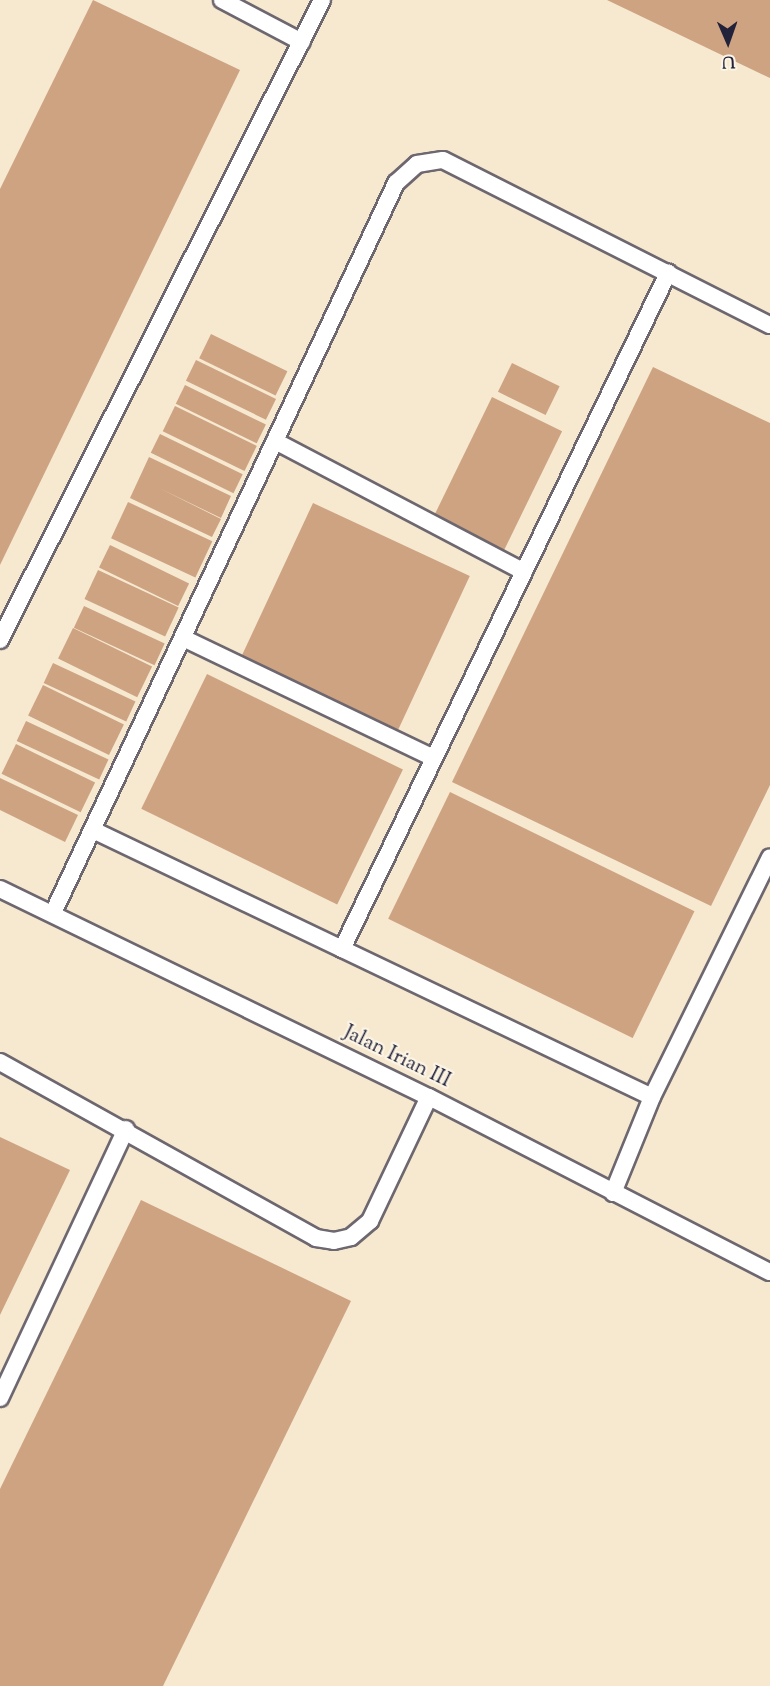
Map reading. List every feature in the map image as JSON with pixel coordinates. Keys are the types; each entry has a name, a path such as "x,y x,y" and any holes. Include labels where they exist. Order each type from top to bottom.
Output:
{"lane":[{"path":"222,0 302,42"},
{"path":"0,640 322,0"},
{"path":"53,913 396,183 417,164 442,160 770,325"},
{"path":"342,949 668,273"},
{"path":"275,441 524,572"},
{"path":"183,638 434,758"},
{"path":"93,830 652,1097"},
{"path":"613,1193 652,1097 766,878 770,857"},
{"name":"Jalan Irian III","path":"0,889 429,1097 770,1272"},
{"path":"0,1062 126,1129 316,1238 334,1241 351,1237 370,1221 429,1097"},
{"path":"0,1398 126,1129"}],"building":[{"path":"93,0 240,70 0,565 0,189"},
{"path":"607,0 770,0 770,78"},
{"path":"211,334 287,371 276,396 199,358"},
{"path":"196,360 276,399 266,420 186,381"},
{"path":"512,363 560,386 546,415 498,392"},
{"path":"653,367 770,423 770,785 711,906 452,782"},
{"path":"185,385 266,424 257,443 176,404"},
{"path":"492,397 562,431 503,553 433,518"},
{"path":"175,406 257,446 245,471 163,431"},
{"path":"160,434 243,474 233,493 151,453"},
{"path":"149,457 231,496 221,518 159,488 221,519 212,537 130,498"},
{"path":"128,502 212,541 195,578 111,538"},
{"path":"313,503 470,576 396,735 239,662"},
{"path":"110,545 189,584 178,606 99,567"},
{"path":"98,570 179,608 165,637 84,599"},
{"path":"84,606 165,644 155,665 74,628"},
{"path":"73,628 152,667 137,697 58,659"},
{"path":"53,663 135,701 126,721 44,683"},
{"path":"207,674 403,770 337,904 141,809"},
{"path":"43,685 124,724 109,755 28,716"},
{"path":"26,721 108,759 99,779 17,741"},
{"path":"16,744 95,783 81,812 2,774"},
{"path":"0,778 78,815 65,842 0,810"},
{"path":"450,792 694,911 633,1038 388,919"},
{"path":"0,1137 70,1170 0,1315"},
{"path":"141,1200 351,1301 163,1686 0,1686 0,1489"}]}
